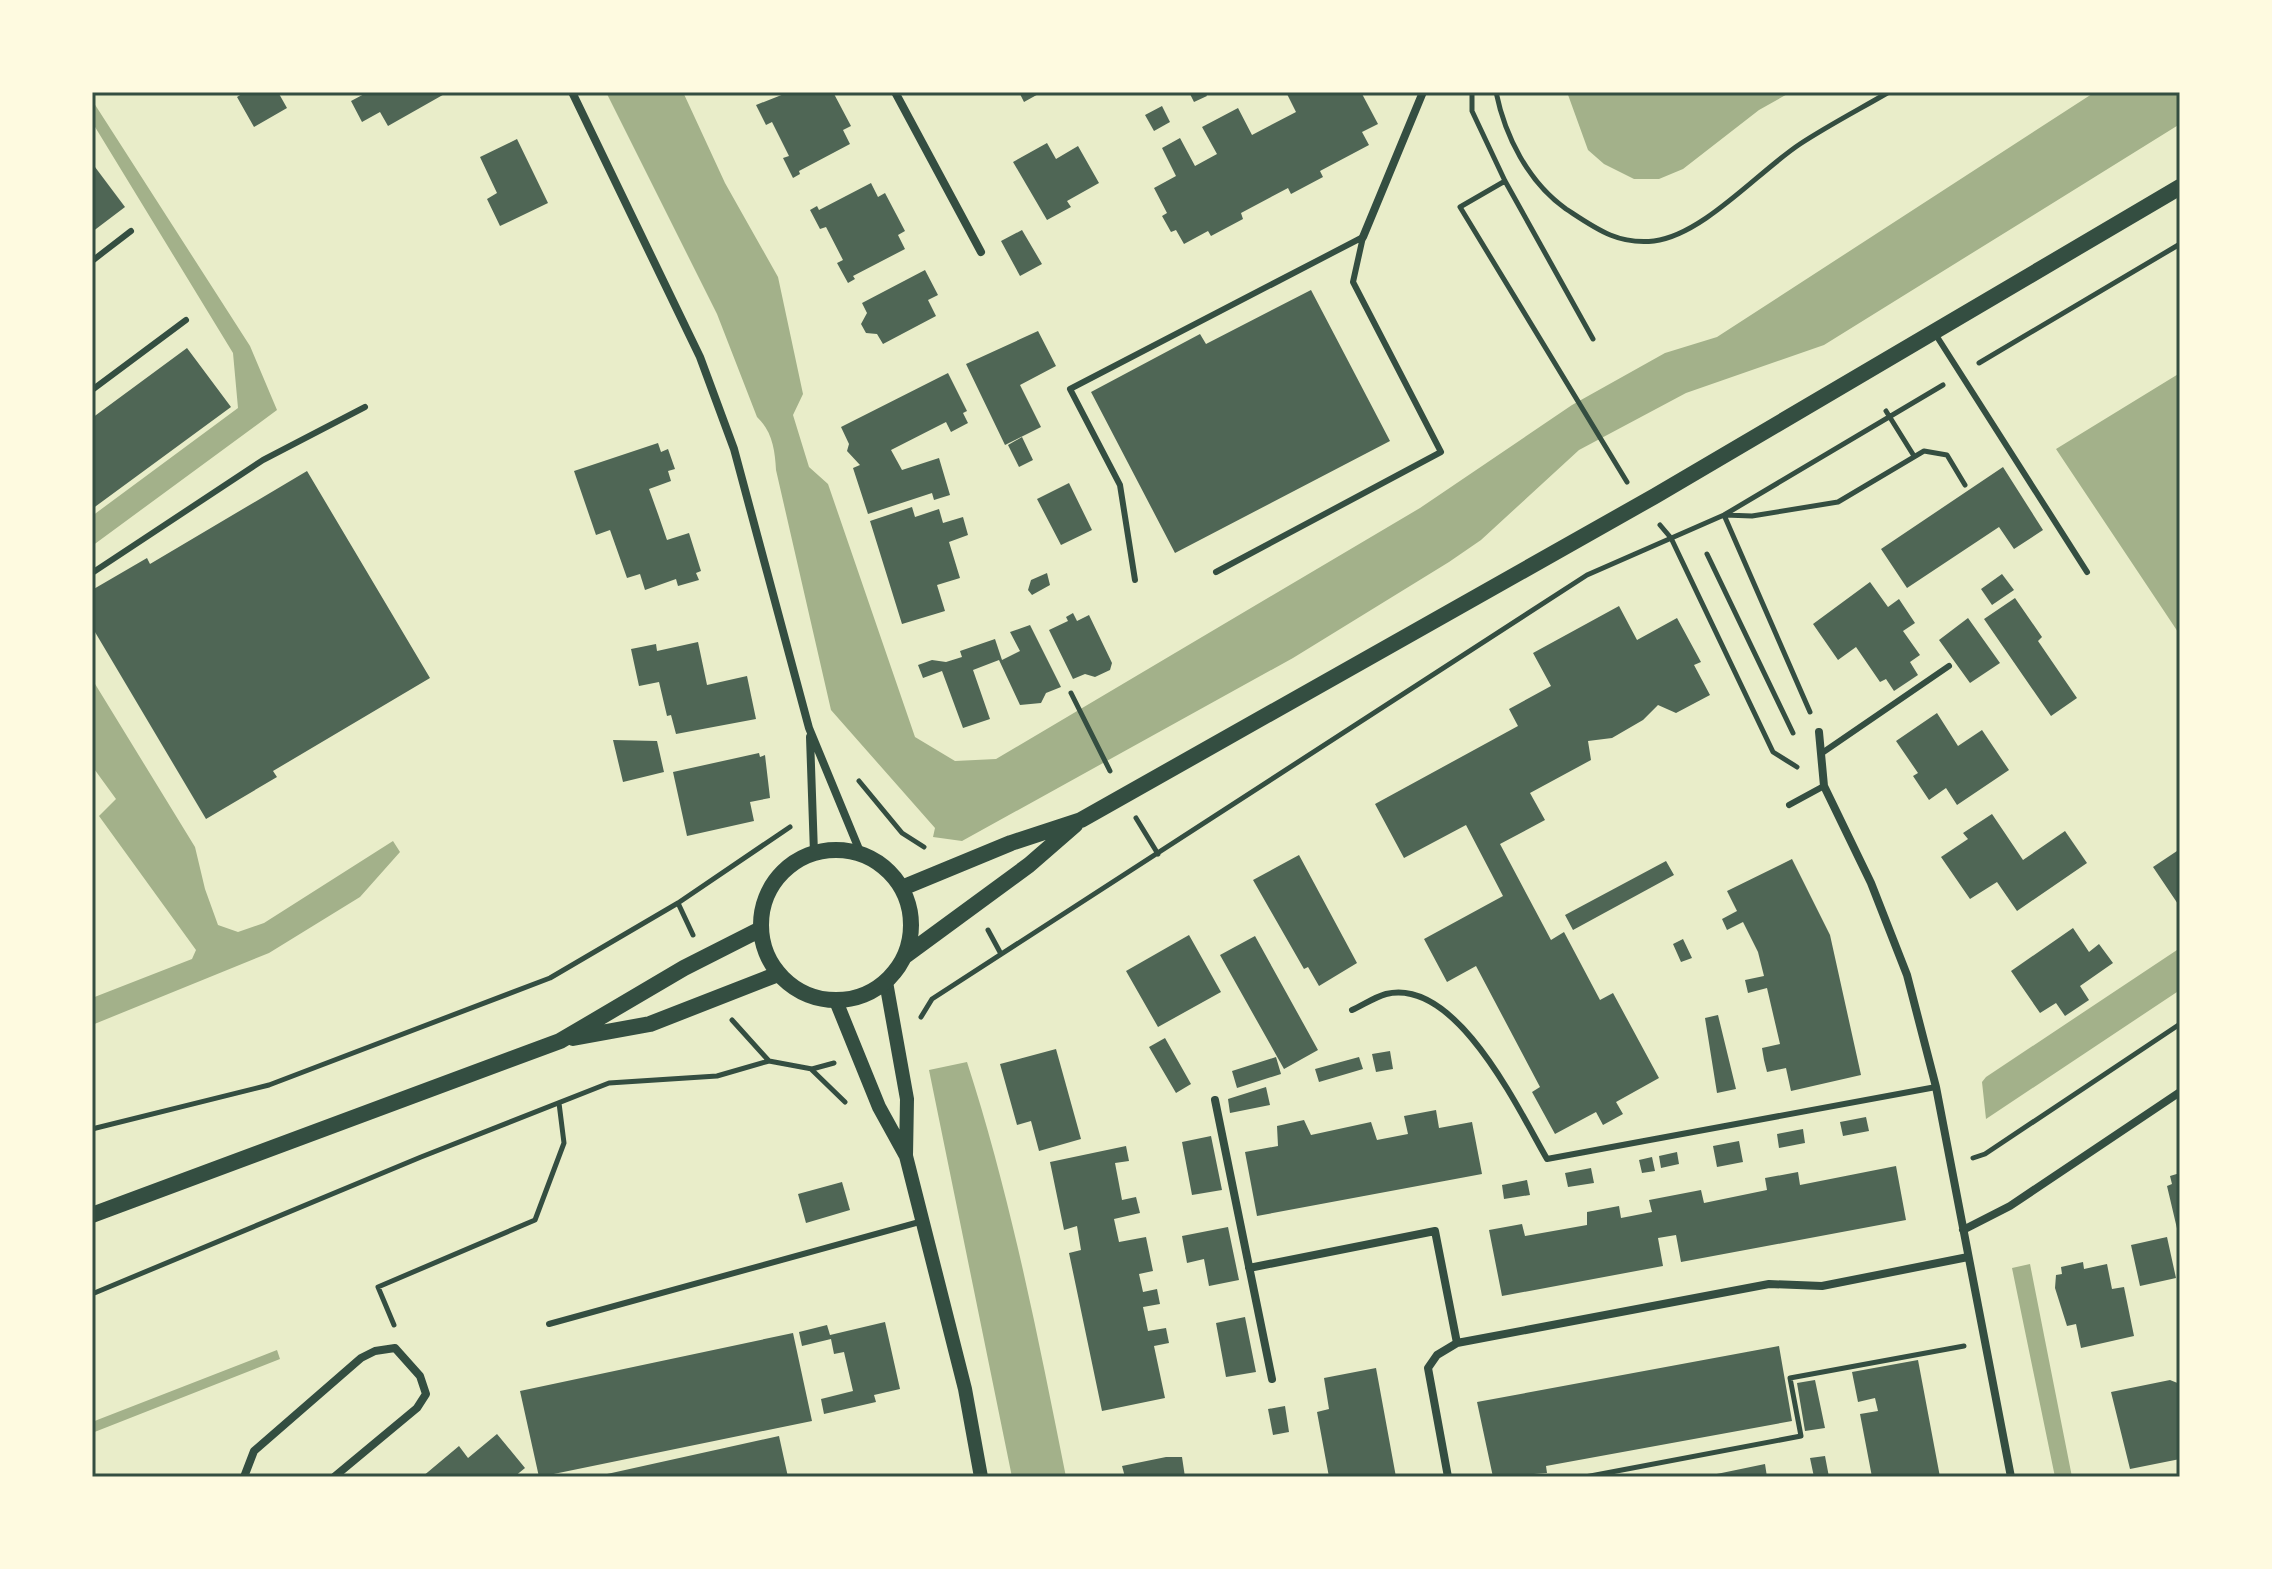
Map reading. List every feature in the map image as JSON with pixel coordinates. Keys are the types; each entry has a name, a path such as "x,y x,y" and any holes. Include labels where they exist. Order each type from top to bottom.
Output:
{"main road":[{"path":"902,888 1081,820 1642,503 2180,187"},
{"path":"905,956 911,919 902,888 881,864 861,854 838,850 814,853 796,861 773,883 764,906 761,929 763,944 778,974 803,993 836,1001 858,997 886,982 905,956 974,907 1081,820"},
{"path":"560,1041 684,968 761,929"},
{"path":"92,1215 560,1041 650,1024 778,974"}],"street":[{"path":"572,92 700,357 734,449 809,728 861,854"},
{"path":"895,92 981,252"},
{"path":"1363,237 1423,92"},
{"path":"809,728 814,853"},
{"path":"1819,732 1824,786 1871,883 1907,975 1936,1087 2011,1477"},
{"path":"886,982 907,1099 906,1156"},
{"path":"836,1001 879,1107 906,1156 965,1389 981,1477"},
{"path":"1963,1230 2010,1206 2180,1092"},
{"path":"1215,1100 1272,1379"},
{"path":"1249,1268 1435,1231 1457,1343"},
{"path":"1448,1477 1428,1368 1437,1355 1457,1343 1769,1284 1822,1286 1968,1257"},
{"path":"244,1477 254,1451 361,1358 375,1351 395,1348 420,1376 426,1394 417,1408 334,1477"}],"lane":[{"path":"92,261 131,231"},
{"path":"1216,572 1441,452 1353,282 1363,237"},
{"path":"1135,580 1120,485 1070,389 1363,237"},
{"path":"92,390 186,320"},
{"path":"1934,332 2087,572"},
{"path":"92,573 263,460 365,407"},
{"path":"1822,753 1949,666"},
{"path":"1789,805 1824,786"},
{"path":"1352,1010 1388,993 1418,998 1440,1006 1482,1048 1547,1159 1936,1087"},
{"path":"549,1324 923,1221"}],"path":[{"path":"1472,92 1472,111 1505,181 1593,339"},
{"path":"1496,92 1502,122 1520,159 1555,201 1608,237 1655,241 1689,229 1799,145 1889,92"},
{"path":"1505,181 1460,207 1616,466 1671,538 1773,752 1824,786"},
{"path":"1886,411 1914,456"},
{"path":"897,1046 906,1043 913,1035 932,999 1587,575 1724,515 1752,516 1838,502 1924,451 1947,455 1965,485"},
{"path":"1616,466 1623,462"},
{"path":"1724,515 1819,732"},
{"path":"1707,554 1793,734"},
{"path":"1071,693 1107,764"},
{"path":"850,769 902,833 921,846 942,851 952,868"},
{"path":"92,1129 269,1085 535,984 678,903 774,839 814,805"},
{"path":"974,907 1001,954"},
{"path":"1951,1166 1985,1154 2180,1024"},
{"path":"92,1294 609,1083 717,1076 769,1061 812,1069 858,1057"},
{"path":"395,1348 398,1333 378,1287 535,1220 564,1143 559,1103"},
{"path":"1585,1477 1801,1436 1790,1378 1985,1342"}],"shaded area":[{"path":"606,92 683,92 725,183 778,277 803,394 793,415 809,467 828,484 915,737 955,761 996,759 1420,508 1572,405 1665,353 1717,337 2095,92 2180,92 2180,124 1824,345 1686,393 1579,450 1481,540 1449,562 1293,658 962,841 933,837 935,828 831,710 772,441 757,417 717,314"},
{"path":"1567,92 1791,92 1759,110 1683,169 1659,179 1634,179 1604,164 1588,150"},
{"path":"92,100 250,346 277,410 92,546 92,516 238,408 233,353 92,122"},
{"path":"2180,373 2180,635 2056,449"},
{"path":"92,679 195,847 218,925 238,932 264,923 393,841 400,852 360,897 269,953 92,1025 92,998 192,959 196,950 99,816 116,799 92,766"},
{"path":"2180,948 2180,990 1986,1119 1982,1082 1986,1077"},
{"path":"967,1062 1010,1216 1066,1477 1012,1477 929,1070"},
{"path":"2030,1264 2072,1477 2055,1477 2012,1268"},
{"path":"277,1350 280,1359 92,1433 92,1422"}],"building":[{"path":"245,92 278,92 287,108 254,127 237,97"},
{"path":"368,92 448,92 388,126 380,112 362,122 351,101"},
{"path":"789,92 833,92 851,126 843,130 850,144 799,171 800,174 793,178 783,158 789,156 772,122 766,125 756,105"},
{"path":"1019,92 1042,92 1024,102"},
{"path":"1189,92 1205,92 1207,96 1194,102"},
{"path":"1286,92 1361,92 1378,124 1362,132 1369,145 1320,171 1323,177 1291,194 1288,188 1241,213 1243,219 1211,236 1208,231 1184,244 1176,230 1171,232 1162,216 1167,213 1154,188 1176,176 1162,148 1180,138 1195,166 1217,154 1202,127 1238,108 1252,135 1296,112"},
{"path":"1162,106 1170,122 1154,131 1145,115"},
{"path":"517,139 548,203 500,226 487,199 497,193 480,157"},
{"path":"1047,143 1056,159 1078,146 1099,183 1067,201 1071,207 1047,220 1013,162"},
{"path":"92,163 125,207 92,232"},
{"path":"871,183 878,197 885,193 905,231 898,235 905,249 853,276 855,279 848,283 837,263 843,260 826,227 820,229 810,210 817,206 819,210"},
{"path":"1022,230 1042,264 1020,276 1001,241"},
{"path":"925,270 938,295 928,300 936,316 883,344 877,334 866,333 861,324 867,313 862,303"},
{"path":"1311,290 1390,441 1175,553 1091,392 1200,334 1206,344"},
{"path":"1038,331 1056,366 1020,385 1041,427 1005,445 966,364"},
{"path":"187,348 231,407 92,509 92,418"},
{"path":"948,373 967,411 963,413 968,423 951,432 946,422 891,450 902,470 939,458 950,495 934,500 932,493 868,514 853,468 860,465 847,451 849,444 841,427"},
{"path":"1022,437 1033,460 1019,467 1008,445"},
{"path":"658,443 661,452 668,449 675,469 668,471 671,481 649,489 667,540 689,533 701,571 696,573 699,580 678,586 676,579 645,590 640,574 627,578 610,530 596,535 574,471"},
{"path":"2003,467 2043,530 2014,549 1999,527 1907,588 1881,549"},
{"path":"307,471 430,678 273,771 277,777 206,819 92,627 92,590 147,558 150,564"},
{"path":"1069,483 1092,530 1061,545 1037,499"},
{"path":"912,507 915,517 939,509 943,523 963,517 968,535 949,542 960,578 937,585 945,611 902,624 870,521"},
{"path":"1047,573 1050,585 1032,595 1028,590 1031,580"},
{"path":"2002,574 2014,590 1992,605 1981,589"},
{"path":"1870,582 1888,607 1899,599 1915,623 1903,631 1920,655 1910,662 1918,675 1894,691 1886,679 1880,682 1856,647 1838,660 1813,624"},
{"path":"2015,598 2042,637 2038,641 2077,698 2051,716 1984,619"},
{"path":"1619,606 1637,640 1677,618 1701,662 1694,665 1710,695 1676,713 1658,705 1643,720 1612,738 1588,741 1591,760 1530,793 1545,820 1500,844 1551,940 1564,932 1600,1000 1613,993 1659,1078 1616,1102 1623,1114 1603,1125 1596,1112 1555,1134 1532,1092 1540,1087 1476,966 1447,982 1424,939 1503,896 1466,825 1404,858 1375,804 1518,726 1509,709 1551,686 1533,653"},
{"path":"1073,613 1077,621 1089,615 1112,663 1110,670 1095,677 1085,674 1073,679 1049,630 1068,621 1066,617"},
{"path":"1968,618 2000,663 1970,683 1939,640"},
{"path":"1030,625 1061,687 1046,693 1041,703 1020,705 999,660 973,670 990,719 963,728 942,671 923,678 918,665 932,660 946,662 962,657 960,651 995,639 1002,660 1020,651 1010,632"},
{"path":"698,642 707,685 747,676 756,719 676,734 671,715 667,716 659,682 639,686 631,649 656,644 657,651"},
{"path":"1937,713 1958,746 1982,730 2009,770 1957,805 1946,788 1929,800 1913,776 1918,773 1896,741"},
{"path":"613,740 657,741 664,772 623,782"},
{"path":"759,753 760,757 765,755 770,798 750,802 754,821 687,836 673,772"},
{"path":"1992,814 2023,860 2065,831 2087,863 2017,911 1997,882 1970,899 1941,857 1968,839 1963,833"},
{"path":"2180,849 2180,907 2153,867"},
{"path":"1299,855 1357,963 1319,986 1308,967 1304,969 1253,880"},
{"path":"1792,859 1830,935 1861,1075 1791,1091 1786,1068 1767,1072 1764,1060 1762,1048 1780,1044 1767,988 1748,993 1745,980 1764,976 1758,952 1743,922 1727,930 1722,919 1737,911 1727,891"},
{"path":"1666,861 1674,875 1573,930 1565,915"},
{"path":"2073,928 2089,952 2099,944 2113,963 2080,986 2089,1000 2065,1016 2056,1003 2040,1013 2011,971"},
{"path":"1189,935 1221,992 1158,1027 1126,971"},
{"path":"1255,936 1318,1050 1284,1069 1220,955"},
{"path":"1683,939 1692,958 1681,962 1673,944"},
{"path":"1718,1015 1736,1089 1717,1093 1705,1018"},
{"path":"1165,1038 1191,1084 1176,1093 1149,1047"},
{"path":"1056,1049 1081,1139 1039,1151 1031,1121 1017,1125 1000,1064"},
{"path":"1390,1051 1393,1069 1376,1072 1372,1054"},
{"path":"1276,1057 1281,1074 1237,1088 1232,1071"},
{"path":"1359,1057 1363,1069 1319,1082 1315,1069"},
{"path":"1266,1087 1270,1105 1230,1113 1228,1099"},
{"path":"1436,1110 1439,1128 1472,1122 1482,1174 1257,1216 1245,1152 1278,1146 1277,1126 1304,1120 1311,1135 1371,1122 1377,1140 1408,1134 1404,1116"},
{"path":"1866,1117 1869,1131 1843,1136 1840,1122"},
{"path":"1803,1129 1805,1143 1779,1148 1777,1134"},
{"path":"1211,1136 1222,1190 1192,1195 1182,1142"},
{"path":"1739,1141 1743,1162 1717,1167 1713,1146"},
{"path":"1126,1146 1129,1161 1115,1163 1122,1200 1136,1197 1140,1213 1114,1219 1119,1242 1146,1237 1153,1271 1139,1274 1143,1292 1157,1289 1160,1304 1143,1307 1148,1331 1166,1328 1169,1343 1154,1346 1165,1398 1102,1411 1069,1253 1081,1250 1077,1226 1064,1230 1050,1162"},
{"path":"1677,1152 1679,1164 1661,1168 1659,1156"},
{"path":"1652,1157 1655,1171 1642,1173 1639,1160"},
{"path":"1896,1166 1906,1220 1681,1262 1676,1235 1658,1238 1663,1266 1502,1296 1489,1230 1522,1224 1525,1236 1587,1225 1587,1212 1619,1206 1621,1218 1652,1212 1649,1200 1701,1190 1704,1203 1767,1190 1765,1178 1798,1172 1800,1185"},
{"path":"1591,1168 1594,1183 1568,1187 1565,1173"},
{"path":"2180,1173 2179,1237 2167,1186 2172,1184 2170,1176"},
{"path":"1527,1180 1530,1195 1504,1199 1502,1185"},
{"path":"842,1182 850,1210 806,1223 798,1194"},
{"path":"1228,1227 1239,1280 1209,1286 1204,1259 1187,1263 1182,1236"},
{"path":"2167,1237 2176,1278 2140,1286 2131,1245"},
{"path":"2083,1262 2084,1269 2107,1264 2112,1289 2124,1287 2134,1336 2081,1348 2076,1324 2067,1326 2055,1288 2056,1275 2062,1274 2061,1267"},
{"path":"1245,1317 1256,1372 1226,1377 1216,1323"},
{"path":"885,1322 900,1389 874,1395 876,1402 824,1414 821,1399 853,1391 844,1352 834,1354 831,1339 802,1346 799,1332 827,1325 830,1335"},
{"path":"793,1333 812,1421 539,1477 520,1391"},
{"path":"1779,1346 1792,1421 1546,1466 1547,1473 1493,1477 1477,1402"},
{"path":"1918,1360 1940,1477 1872,1477 1860,1414 1878,1411 1875,1398 1858,1402 1852,1372"},
{"path":"1376,1368 1396,1477 1329,1477 1317,1412 1329,1409 1324,1378"},
{"path":"1815,1380 1825,1428 1805,1431 1797,1383"},
{"path":"2170,1380 2180,1384 2180,1459 2130,1469 2111,1392"},
{"path":"1285,1406 1289,1432 1273,1435 1268,1409"},
{"path":"497,1434 525,1468 514,1477 422,1477 459,1446 468,1458"},
{"path":"779,1436 788,1477 598,1477 598,1476"},
{"path":"1825,1456 1829,1477 1814,1477 1810,1458"},
{"path":"1182,1457 1185,1477 1125,1477 1122,1466"},
{"path":"1765,1464 1767,1477 1707,1477 1707,1476"}]}
